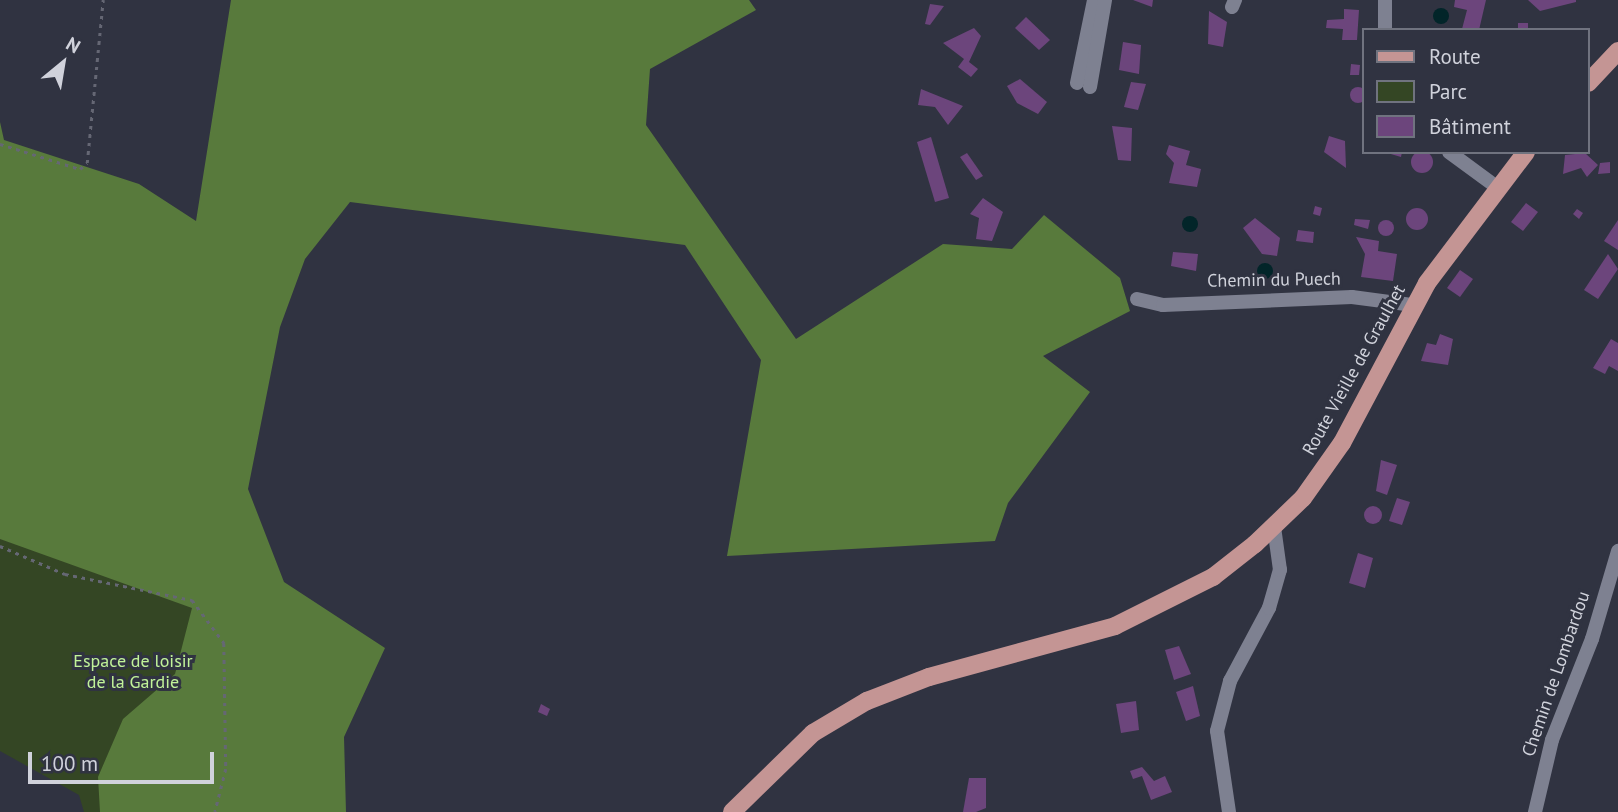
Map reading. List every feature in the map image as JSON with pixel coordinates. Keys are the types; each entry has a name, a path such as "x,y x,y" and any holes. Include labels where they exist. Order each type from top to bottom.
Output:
{"main road":[{"path":"1590,81 1618,51"},
{"name":"Route Vieille de Graulhet","path":"732,812 813,733 867,701 929,677 1041,649 1165,603 1213,577 1274,527 1303,498 1342,443 1413,305 1524,154"}],"street":[{"path":"1094,0 1084,85 1105,0"},
{"path":"1385,0 1385,28"},
{"path":"1452,154 1498,188"},
{"name":"Chemin du Puech","path":"1137,299 1163,305 1352,298 1413,305"},
{"path":"1229,812 1217,731 1230,681 1269,608 1280,570 1274,527"},
{"name":"Chemin de Lombardou","path":"1535,812 1552,740 1592,639 1618,551"}],"path":[{"path":"0,144 80,169 87,163 103,0"},
{"path":"0,546 65,574 192,600 224,643 226,769 215,812"}],"green space":[{"path":"231,0 749,0 756,10 650,69 646,125 796,339 943,244 1012,249 1044,215 1120,278 1130,311 1043,356 1090,392 1008,503 995,541 727,556 761,360 685,245 350,202 305,259 280,327 248,489 284,582 385,648 344,737 346,812 100,812 98,777 123,719 175,674 192,608 0,539 0,122 4,140 139,184 196,221"},
{"name":"Espace de loisir de la Gardie","path":"0,178 239,537 266,812 84,812 79,795 0,751"}],"shaded area":[{"path":"1438,8 1444,8 1449,16 1447,22 1438,24 1433,19 1433,13"},
{"path":"1187,216 1193,216 1198,224 1196,230 1187,232 1182,227 1182,221"},
{"path":"1265,263 1271,265 1271,277 1265,279 1259,277 1257,271 1259,265"}],"building":[{"path":"1133,0 1153,0 1152,7"},
{"path":"1455,0 1486,0 1479,28 1462,28 1467,10 1454,7"},
{"path":"1528,0 1576,0 1576,2 1540,11"},
{"path":"930,4 944,6 930,25 925,24"},
{"path":"1344,9 1359,10 1357,40 1342,40 1343,29 1326,28 1327,20 1344,19"},
{"path":"1209,11 1227,22 1223,47 1208,44"},
{"path":"1026,17 1050,40 1039,50 1015,28"},
{"path":"1518,23 1528,23 1528,28 1518,28"},
{"path":"974,28 981,36 969,62 978,69 971,77 958,67 964,59 943,43"},
{"path":"1123,42 1141,45 1139,74 1119,70"},
{"path":"1351,64 1360,65 1359,75 1350,75"},
{"path":"1020,79 1047,102 1038,114 1017,103 1007,86"},
{"path":"1131,82 1146,84 1138,110 1124,107"},
{"path":"1361,88 1362,102 1352,101 1352,89"},
{"path":"921,89 963,106 948,125 935,107 918,105"},
{"path":"1112,126 1132,128 1131,161 1118,160"},
{"path":"1329,136 1345,141 1346,168 1324,152"},
{"path":"931,137 949,198 935,202 917,142"},
{"path":"1169,145 1190,151 1186,165 1201,169 1197,187 1169,183 1174,163 1166,154"},
{"path":"967,153 983,176 976,180 960,157"},
{"path":"1416,154 1428,154 1432,158 1432,166 1426,172 1418,172 1412,166 1412,158"},
{"path":"1586,154 1598,165 1587,177 1581,168 1563,174 1565,155"},
{"path":"1610,162 1610,173 1598,174 1600,163"},
{"path":"983,198 1003,212 992,241 976,239 979,218 970,214"},
{"path":"1526,203 1538,212 1523,231 1511,222"},
{"path":"1315,206 1322,208 1320,216 1313,214"},
{"path":"1417,208 1425,211 1428,219 1425,227 1417,230 1409,227 1406,219 1409,211"},
{"path":"1577,209 1583,213 1579,219 1573,214"},
{"path":"1255,218 1280,238 1277,256 1262,254 1243,228"},
{"path":"1355,219 1370,220 1368,229 1354,225"},
{"path":"1386,220 1394,228 1386,236 1378,228"},
{"path":"1618,220 1618,250 1604,241"},
{"path":"1298,230 1314,232 1313,243 1296,241"},
{"path":"1356,237 1379,241 1378,251 1397,254 1393,281 1361,277 1365,254"},
{"path":"1173,252 1198,254 1196,271 1171,266"},
{"path":"1608,254 1618,269 1598,299 1584,290"},
{"path":"1460,270 1473,279 1460,297 1447,288"},
{"path":"1440,334 1453,339 1448,365 1421,361 1427,343 1436,345"},
{"path":"1611,339 1618,343 1618,371 1609,366 1605,374 1593,368"},
{"path":"1381,460 1397,465 1387,495 1376,491"},
{"path":"1397,498 1410,502 1402,525 1389,521"},
{"path":"1373,506 1379,509 1382,515 1379,521 1373,524 1367,521 1364,515 1367,509"},
{"path":"1358,553 1373,558 1365,588 1349,583"},
{"path":"1179,646 1191,674 1174,680 1165,650"},
{"path":"1193,686 1200,716 1186,721 1176,692"},
{"path":"1136,701 1139,730 1121,733 1116,704"},
{"path":"541,704 550,709 547,716 538,712"},
{"path":"1142,767 1154,781 1165,776 1172,792 1151,800 1142,776 1133,779 1130,771"},
{"path":"969,778 986,778 986,808 976,812 963,812"}]}
